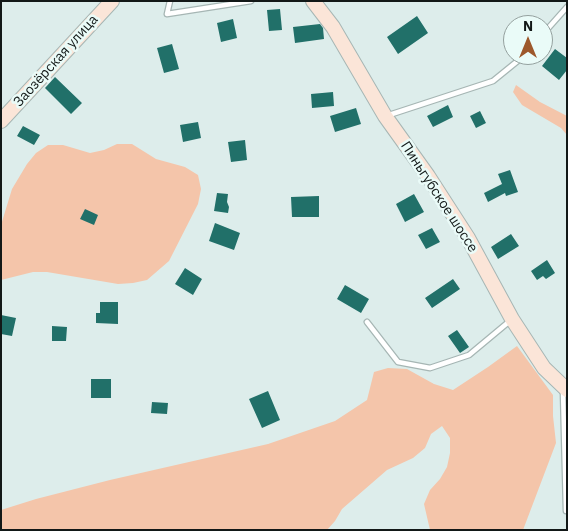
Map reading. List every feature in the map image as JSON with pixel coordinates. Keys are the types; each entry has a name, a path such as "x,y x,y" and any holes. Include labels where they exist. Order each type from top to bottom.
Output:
{"street":[{"name":"Заозёрская улица","path":"1,121 112,1"},
{"name":"Пиньгубское шоссе","path":"313,1 333,27 385,116 428,176 468,238 512,319 544,368 565,389"}],"lane":[{"path":"170,1 167,14 251,1"},
{"path":"553,22 567,6"},
{"path":"385,116 493,81 513,65"},
{"path":"367,322 398,362 430,368 469,355 512,319"},
{"path":"565,389 566,511"}],"shaded area":[{"path":"516,85 540,102 567,116 567,135 561,128 522,105 513,92"},
{"path":"117,144 132,144 156,159 185,167 198,175 201,189 198,204 169,261 147,280 133,283 118,284 47,272 33,272 1,280 1,225 12,189 36,153 48,145 63,145 90,153 104,150"},
{"path":"517,346 553,395 556,443 523,530 430,530 424,504 430,490 440,479 447,467 450,453 450,438 442,426 431,434 425,448 413,458 387,470 342,509 327,530 1,530 1,510 110,480 268,444 335,421 367,400 374,372 388,368 407,369 434,384 453,390"}],"building":[{"path":"280,9 282,30 269,31 267,10"},
{"path":"417,16 428,33 398,54 387,37"},
{"path":"233,19 237,38 221,42 217,23"},
{"path":"320,24 323,28 324,39 295,43 293,27"},
{"path":"172,44 179,69 164,73 157,48"},
{"path":"555,49 567,58 567,70 559,80 542,66 553,65 553,52"},
{"path":"55,77 82,103 71,114 45,88"},
{"path":"333,92 334,106 312,108 311,94"},
{"path":"448,105 453,117 433,127 427,116"},
{"path":"356,108 361,124 335,132 330,116"},
{"path":"480,111 486,123 476,128 470,116"},
{"path":"198,122 201,138 183,142 180,125"},
{"path":"23,126 40,135 34,145 17,136"},
{"path":"245,140 247,160 231,162 228,142"},
{"path":"510,170 518,192 506,196 505,193 488,202 484,193 502,184 498,174"},
{"path":"217,193 228,194 228,213 214,211"},
{"path":"414,194 424,212 405,222 396,204"},
{"path":"319,196 319,217 292,217 291,197"},
{"path":"85,209 98,215 94,225 80,219"},
{"path":"215,223 240,233 234,250 209,241"},
{"path":"432,228 440,242 426,249 418,235"},
{"path":"511,234 519,246 498,259 491,247"},
{"path":"547,260 555,273 546,279 543,276 537,280 531,271"},
{"path":"185,268 202,279 193,295 175,284"},
{"path":"453,279 460,289 432,308 425,298"},
{"path":"345,285 369,299 361,313 337,299"},
{"path":"100,302 118,302 118,324 96,323 96,313 100,313"},
{"path":"1,315 16,318 12,336 1,334"},
{"path":"52,326 67,327 66,341 52,341"},
{"path":"457,330 469,347 460,353 448,336"},
{"path":"91,379 111,379 111,398 91,398"},
{"path":"268,391 280,420 262,428 249,399"},
{"path":"152,402 168,403 167,414 151,413"}]}
